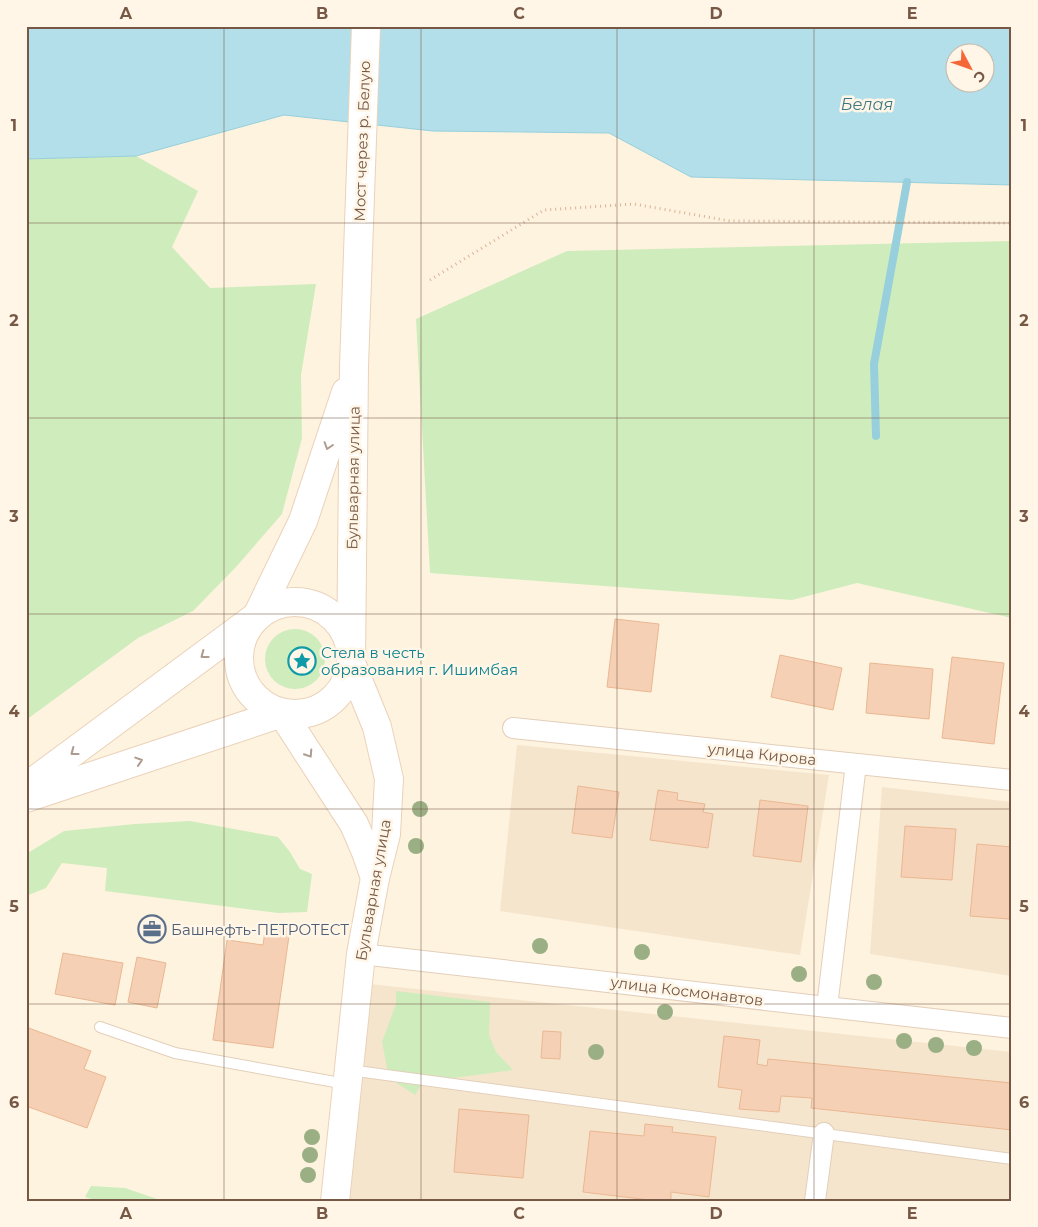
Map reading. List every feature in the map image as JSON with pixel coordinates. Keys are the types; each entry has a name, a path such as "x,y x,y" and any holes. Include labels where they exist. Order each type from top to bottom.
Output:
{"main road":[{"name":"Мост через р. Белую","path":"359,255 366,26"},
{"name":"Бульварная улица","path":"335,1201 361,954 375,878 386,834 389,779 377,726 351,663 354,366 359,255"},
{"path":"26,787 257,616 273,606 292,602 311,604 328,612 341,626 349,643 351,663 346,681 335,697 320,709 301,714 282,713 266,707 252,696 243,681 238,664 240,646 246,630 257,616 303,521 354,366"},
{"path":"26,798 282,713"},
{"path":"282,713 354,824 375,878"}],"street":[{"name":"улица Кирова","path":"513,728 1012,780"},
{"path":"827,1007 856,764"},
{"name":"улица Космонавтов","path":"361,954 1012,1028"},
{"path":"815,1201 824,1133"}],"lane":[{"path":"100,1027 175,1053 348,1077 824,1133 1012,1159"}],"path":[{"path":"430,280 544,210 634,204 730,221 1012,223"}],"shaded area":[{"path":"517,745 829,775 800,955 500,911"},
{"path":"882,787 1012,802 1012,976 870,954"},
{"path":"369,984 1012,1052 1012,1201 346,1201"}],"green space":[{"path":"136,156 198,191 172,247 210,288 316,284 301,375 302,438 282,514 236,567 193,611 138,638 26,720 26,159"},
{"path":"1012,241 1012,618 857,583 792,600 430,573 416,319 567,251"},
{"path":"289,629 301,629 312,634 320,642 325,653 323,671 312,684 301,689 289,689 278,684 270,676 265,665 265,653 270,642 278,634"},
{"path":"190,821 278,837 300,869 312,874 307,912 278,913 105,891 107,868 62,863 46,888 26,896 26,854 64,831"},
{"path":"396,991 490,1002 489,1035 496,1052 513,1070 423,1082 415,1095 389,1078 382,1042 396,1004"},
{"path":"91,1186 125,1188 163,1201 97,1201 85,1197"}],"water":[{"name":"Белая","path":"26,26 1012,26 1012,185 691,177 609,133 433,131 284,115 136,156 26,159"}],"building":[{"path":"615,619 659,624 651,692 607,687"},
{"path":"780,655 842,668 833,710 771,697"},
{"path":"952,657 1004,663 994,744 942,738"},
{"path":"870,663 933,669 929,719 866,713"},
{"path":"578,786 619,792 612,838 572,833"},
{"path":"658,790 678,793 677,800 705,804 703,812 713,814 708,848 650,840"},
{"path":"760,800 808,806 801,862 753,856"},
{"path":"905,826 956,829 952,880 901,877"},
{"path":"977,844 1012,847 1012,892 1009,919 970,916"},
{"path":"266,925 290,929 273,1048 213,1040 227,940 263,945"},
{"path":"63,953 123,963 115,1005 55,994"},
{"path":"137,957 166,963 157,1008 128,1002"},
{"path":"26,1027 91,1051 84,1069 106,1077 87,1128 26,1106"},
{"path":"543,1031 561,1032 560,1059 541,1058"},
{"path":"724,1036 760,1040 757,1064 767,1066 768,1059 1012,1083 1012,1130 811,1108 812,1098 781,1096 779,1112 739,1109 742,1090 718,1087"},
{"path":"459,1109 529,1115 523,1178 454,1172"},
{"path":"645,1124 673,1127 672,1132 716,1137 709,1197 671,1192 671,1201 658,1201 583,1192 590,1131 644,1136"}],"waterway":[{"path":"876,436 874,364 907,182"}],"place":[{"name":"Стела в честь образования г. Ишимбая","path":"302,661"},
{"name":"Башнефть-ПЕТРОТЕСТ","path":"152,929"}]}
